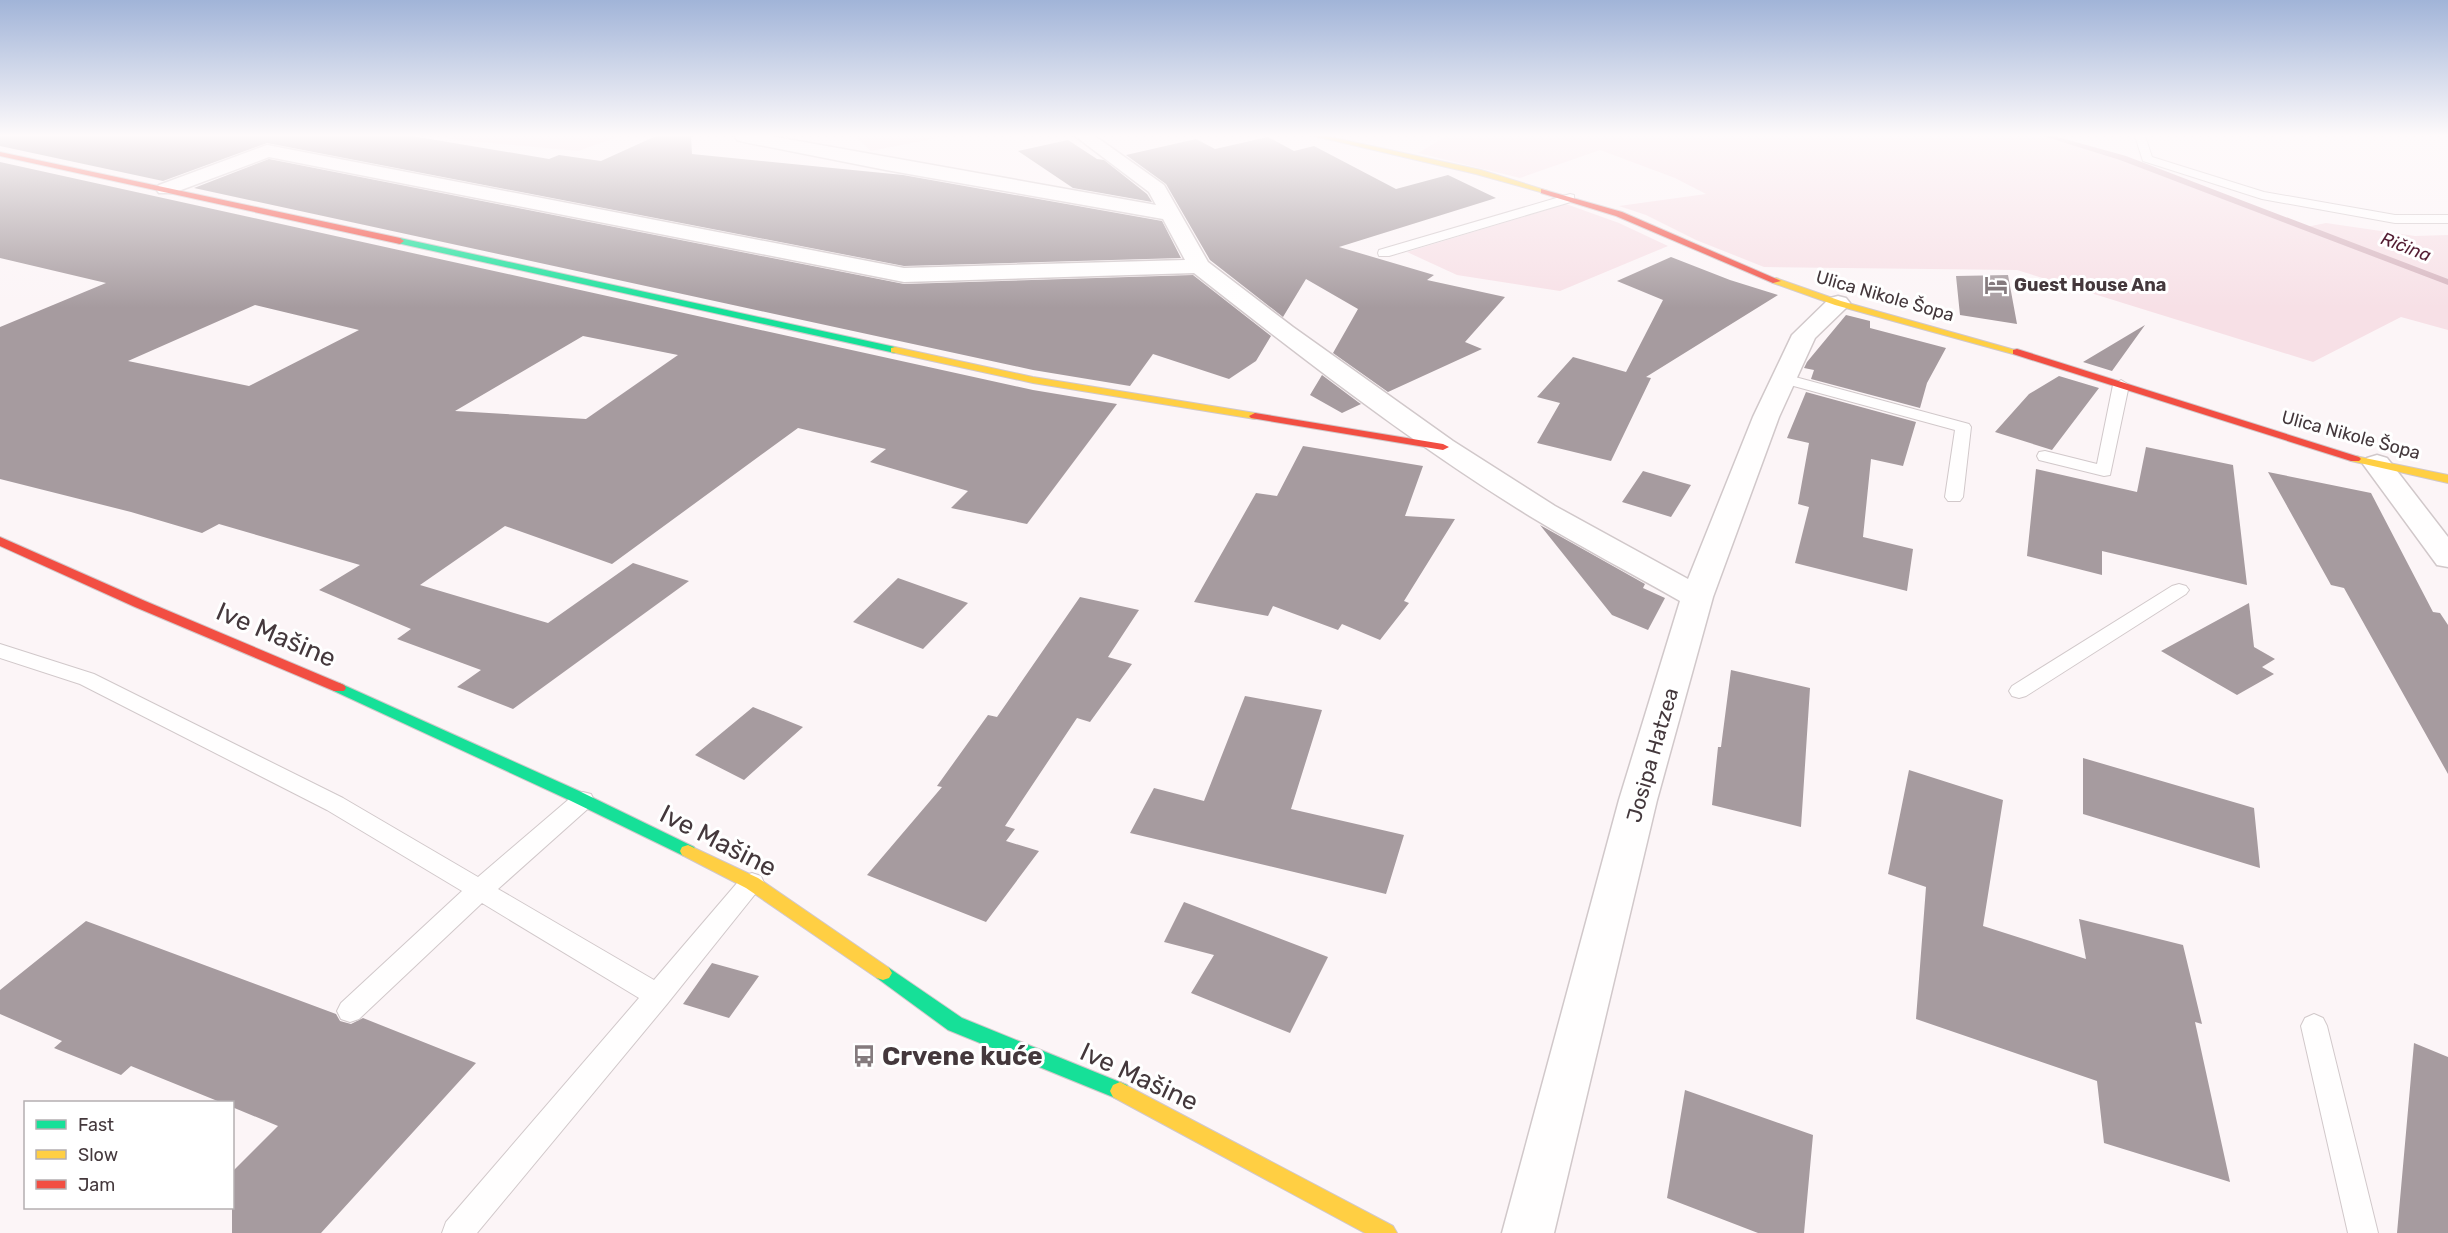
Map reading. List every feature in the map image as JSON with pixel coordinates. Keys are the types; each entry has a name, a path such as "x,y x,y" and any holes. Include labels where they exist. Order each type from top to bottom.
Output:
{"street":[{"path":"187,194 1033,380 1443,447"},
{"path":"486,194 904,275 1199,266"},
{"path":"1054,194 1170,214"},
{"path":"1159,194 1199,266 1284,332 1443,447 1544,512 1697,597"},
{"name":"Ulica Nikole Šopa","path":"1554,194 1619,214 1791,288 1838,303 1980,340 2356,459 2448,479"},
{"name":"Josipa Hatzea","path":"1528,1233 1638,800 1697,597 1766,417 1804,334 1838,303"},
{"path":"2377,464 2448,558"},
{"name":"Ive Mašine","path":"0,541 140,604 313,676 583,800 752,883 825,931 955,1024 1128,1094 1386,1233"}],"lane":[{"path":"2257,194 2395,219 2448,219"},
{"path":"1384,253 1570,198"},
{"path":"1784,379 1964,427 1954,497"},
{"path":"2045,456 2104,471 2121,385"},
{"path":"2019,691 2179,590"},
{"path":"0,651 87,679 335,804 658,996"},
{"path":"350,1011 480,890 583,800"},
{"path":"457,1233 752,883"},
{"path":"2314,1026 2363,1233"}],"shaded area":[{"path":"1706,194 2217,194 2306,227 2326,223 2415,236 2448,235 2448,330 2401,317 2313,362 2017,270 1764,267 1696,240 1646,215 1619,206"},
{"path":"1566,204 1619,223 1668,246 1560,291 1457,275 1407,252"}],"building":[{"path":"0,194 143,194 1033,390 1117,404 1027,524 951,508 968,491 870,462 886,449 798,428 612,564 505,526 420,585 548,623 633,563 689,581 513,709 457,687 481,670 397,639 411,629 319,590 360,565 219,524 202,533 131,512 0,479 0,327 106,283 0,258","holes":["255,305 359,330 249,386 128,361","583,336 678,355 586,419 455,411"]},
{"path":"220,194 444,194 904,284 1193,275 1271,336 1256,361 1229,379 1153,354 1130,386 1033,370"},
{"path":"529,194 1007,194 1162,221 1181,258 904,266"},
{"path":"1104,194 1146,194 1152,202"},
{"path":"1172,194 1487,194 1496,198 1339,247 1434,275 1427,280 1505,297 1465,342 1482,349 1388,392 1333,353 1358,309 1306,279 1283,317 1210,260"},
{"path":"1671,257 1730,280 1778,295 1646,377 1651,378 1611,461 1537,443 1560,403 1537,397 1573,357 1626,372 1663,300 1617,281"},
{"path":"2008,275 2017,324 1960,315 1956,276"},
{"path":"1846,315 1870,321 1870,328 1946,348 1927,383 1920,408 1811,379 1814,370 1804,368 1807,362"},
{"path":"2145,325 2112,371 2083,362"},
{"path":"1322,375 1361,404 1342,413 1310,395"},
{"path":"2059,376 2099,388 2052,450 1995,432 2029,394"},
{"path":"1806,392 1916,422 1903,466 1871,459 1863,537 1913,549 1907,591 1795,563 1809,507 1798,504 1809,443 1787,438"},
{"path":"1303,446 1423,466 1405,516 1455,519 1404,601 1409,603 1380,640 1342,624 1338,630 1273,606 1268,616 1194,602 1256,493 1277,496"},
{"path":"2146,447 2233,465 2247,585 2102,551 2102,575 2027,556 2036,469 2137,492"},
{"path":"1643,471 1691,485 1671,517 1622,502"},
{"path":"2268,472 2371,493 2433,612 2440,613 2448,625 2448,774 2344,588 2331,585"},
{"path":"1540,525 1645,584 1643,588 1665,598 1648,630 1612,615"},
{"path":"898,578 968,603 923,649 853,622"},
{"path":"1080,597 1139,610 1108,657 1132,664 1090,722 1077,718 1005,826 1015,829 1006,841 1039,851 986,922 867,875 942,787 937,786 988,715 997,717"},
{"path":"2249,603 2254,647 2275,659 2262,667 2274,674 2237,695 2161,651"},
{"path":"1731,670 1810,688 1801,827 1712,805 1718,747 1721,747"},
{"path":"1245,696 1322,710 1291,809 1404,835 1386,894 1130,833 1154,788 1204,801"},
{"path":"753,707 803,727 744,780 695,755"},
{"path":"2083,758 2254,808 2260,868 2083,814"},
{"path":"1909,770 2003,800 1983,926 2086,959 2079,919 2183,945 2202,1024 2195,1022 2230,1182 2104,1143 2097,1081 1916,1019 1926,887 1888,874"},
{"path":"1184,902 1328,957 1290,1033 1191,993 1214,955 1164,942"},
{"path":"86,921 336,1014 340,1021 351,1024 363,1018 476,1063 321,1233 232,1233 234,1170 278,1126 234,1108 234,1101 218,1101 131,1066 121,1075 54,1048 62,1041 0,1014 0,990"},
{"path":"712,963 759,976 729,1018 683,1004"},
{"path":"2414,1043 2448,1057 2448,1233 2397,1233"},
{"path":"1685,1090 1813,1135 1804,1233 1758,1233 1667,1198"}],"waterway":[{"name":"Ričina","path":"2216,194 2448,282"}],"traffic: fast":[{"path":"400,241 895,350"},
{"path":"339,688 573,795 688,851"},
{"path":"883,973 955,1024 1120,1091"}],"traffic: slow":[{"path":"1776,281 1838,303 2017,352"},
{"path":"895,350 1033,380 1255,416"},
{"path":"2355,459 2448,479"},
{"path":"688,851 752,883 883,973"},
{"path":"1120,1091 1386,1233"}],"traffic: jam":[{"path":"182,194 400,241"},
{"path":"1552,194 1619,214 1776,281"},
{"path":"2017,352 2355,459"},
{"path":"1255,416 1443,447"},
{"path":"0,541 140,604 339,688"}],"place":[{"name":"Guest House Ana","path":"1996,285"},
{"name":"Crvene kuće","path":"864,1056"}]}
